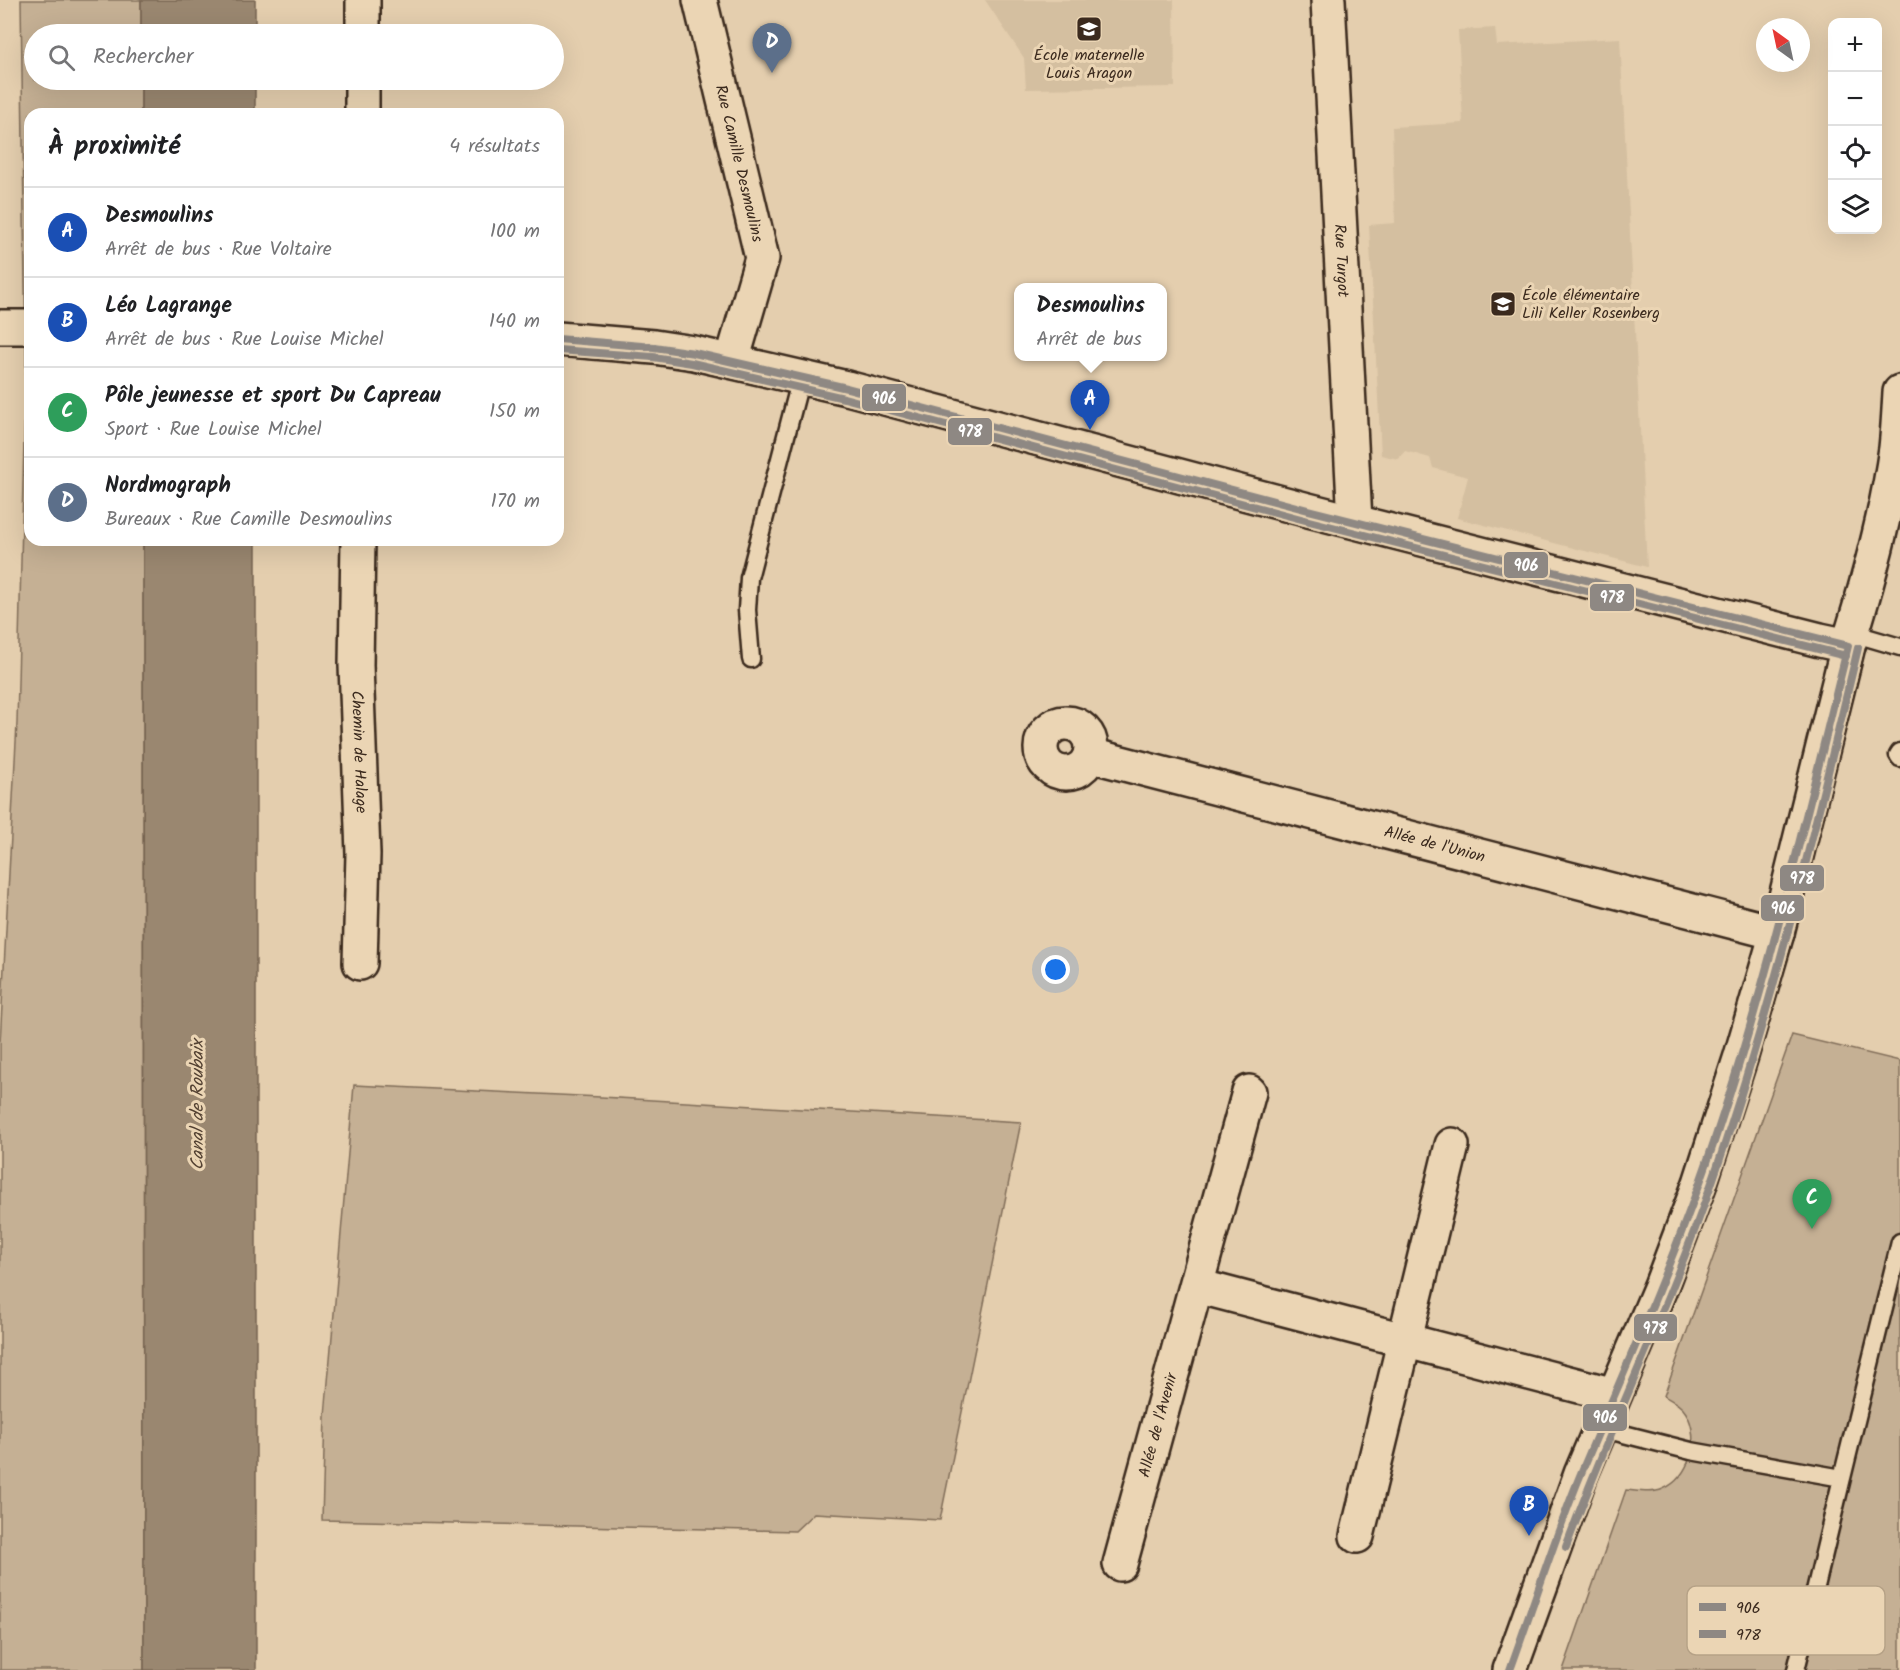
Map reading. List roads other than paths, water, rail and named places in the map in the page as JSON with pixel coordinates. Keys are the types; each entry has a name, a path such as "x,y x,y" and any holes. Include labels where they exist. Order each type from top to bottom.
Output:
{"street":[{"path":"363,0 363,24"},
{"name":"Rue Camille Desmoulins","path":"700,0 762,258 732,361"},
{"name":"Rue Turgot","path":"1328,0 1355,521"},
{"path":"362,108 363,90"},
{"path":"0,327 24,327"},
{"path":"564,340 654,347 732,361 932,410 1820,640 1850,639"},
{"path":"1510,1670 1577,1485 1661,1286 1700,1183 1741,1056 1777,933 1886,503 1896,447 1900,392"},
{"name":"Chemin de Halage","path":"358,546 356,665 363,854 360,963"},
{"name":"Allée de l'Union","path":"1090,756 1777,933"},
{"name":"Allée de l'Avenir","path":"1120,1564 1249,1092"},
{"path":"1357,1536 1452,1145"},
{"path":"1197,1286 1614,1395"}],"lane":[{"path":"751,659 747,610 749,578 801,378"},
{"path":"1850,639 1900,647"},
{"path":"1900,752 1898,756 1900,758"},
{"path":"1816,1586 1900,1242"},
{"path":"1600,1428 1691,1450 1842,1478"},
{"path":"1796,1670 1800,1655"}],"water":[{"path":"141,0 255,0 255,24 141,24"},
{"path":"141,90 255,90 255,108 141,108"},
{"name":"Canal de Roubaix","path":"143,546 256,546 256,1670 144,1670"}],"place":[{"name":"École maternelle Louis Aragon","path":"1089,29"},
{"name":"Nordmograph","path":"772,73"},
{"name":"École élémentaire Lili Keller Rosenberg","path":"1503,304"},
{"name":"Desmoulins","path":"1090,430"},
{"name":"Pôle jeunesse et sport Du Capreau","path":"1812,1229"},
{"name":"Léo Lagrange","path":"1529,1536"}]}
